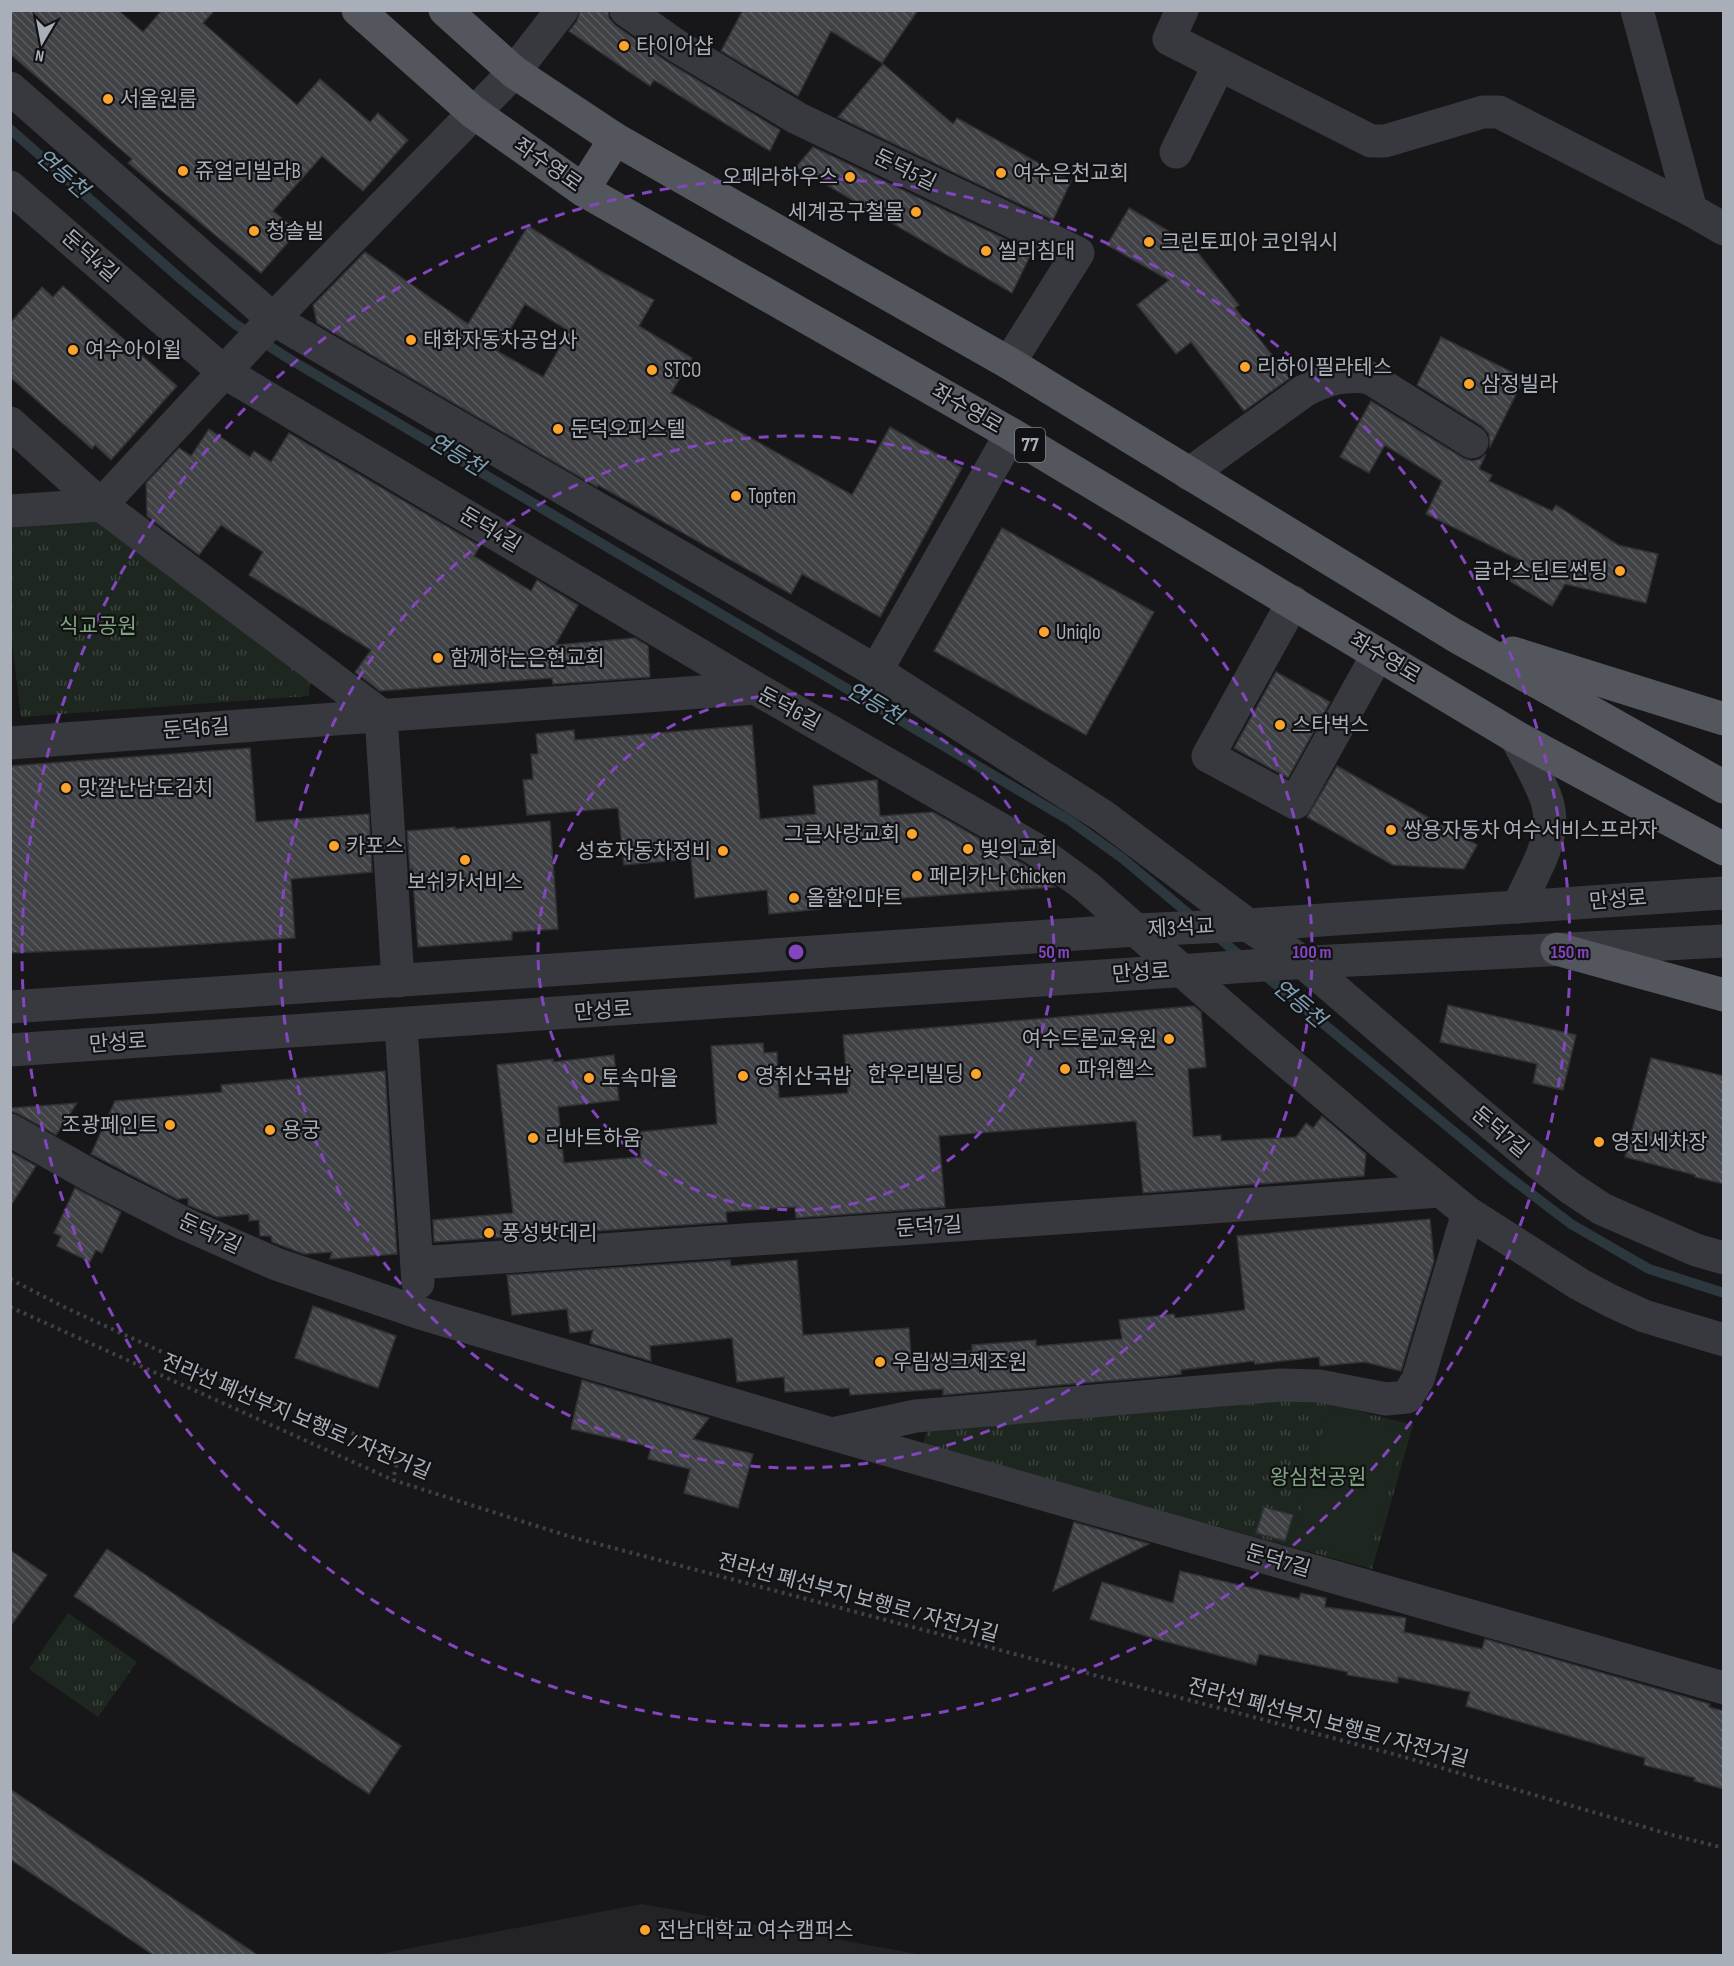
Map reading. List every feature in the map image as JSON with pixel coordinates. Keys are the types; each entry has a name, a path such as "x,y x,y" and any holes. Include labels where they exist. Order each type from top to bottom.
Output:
{"main road":[{"name":"좌수영로","path":"358,10 473,112 583,190 1011,434 1516,737 1724,849"},
{"path":"445,10 514,72 615,139 1009,363 1454,635 1724,787"},
{"path":"583,190 615,139"},
{"path":"1454,635 1724,719"},
{"path":"1557,949 1724,995"}],"street":[{"path":"10,511 101,505 273,319 514,72 562,10"},
{"name":"둔덕5길","path":"626,10 677,46 797,118 1078,254 1009,363"},
{"path":"1182,10 1169,39 1376,142 1483,112 1499,112 1724,229"},
{"path":"1637,10 1691,210"},
{"path":"1176,152 1219,64"},
{"name":"둔덕7길","path":"10,88 273,319 876,671 1103,816 1236,925 1299,963 1404,1047 1474,1109 1569,1187 1602,1209 1696,1250 1724,1258"},
{"name":"둔덕4길","path":"10,187 224,372 755,688"},
{"path":"1190,474 1304,391 1320,382 1340,377 1370,378 1472,442"},
{"path":"10,423 101,505 381,715 398,981"},
{"path":"876,671 1011,434"},
{"path":"1293,602 1208,756 1295,803 1378,654"},
{"name":"둔덕6길","path":"10,744 755,688 1035,849 1087,887 1136,930"},
{"path":"1516,737 1548,803 1551,822 1547,843 1518,907"},
{"name":"만성로","path":"1236,925 1724,893"},
{"name":"제3석교","path":"1136,930 1236,925"},
{"path":"1136,930 1188,970 1468,1213 1579,1284 1611,1301 1644,1316 1724,1340"},
{"name":"만성로","path":"10,1006 1136,930"},
{"path":"1299,963 1724,941"},
{"name":"제3석교","path":"1188,970 1299,963"},
{"name":"만성로","path":"10,1050 1188,970"},
{"path":"401,1025 420,1313"},
{"name":"둔덕7길","path":"10,1130 96,1179 185,1224 276,1264 420,1313 832,1434 1724,1688"},
{"name":"둔덕7길","path":"417,1263 1440,1191"},
{"name":"둔덕7길","path":"832,1434 916,1416 1281,1385 1319,1386 1386,1399 1407,1397 1418,1379 1468,1213"}],"path":[{"path":"10,1279 96,1322 276,1405 391,1448 397,1462 393,1480"},
{"name":"전라선 폐선부지 보행로 / 자전거길","path":"10,1307 393,1480 568,1536 1397,1755 1724,1848"}],"shaded area":[{"name":"전남대학교 여수캠퍼스","path":"642,1904 923,1955 374,1955"}],"green space":[{"name":"식교공원","path":"96,516 310,678 309,696 21,717 10,624 10,524"},
{"name":"왕심천공원","path":"1311,1399 1413,1425 1372,1569 923,1445 928,1428"},
{"path":"1329,1408 1405,1429 1368,1562 1292,1541"},
{"path":"68,1613 137,1662 98,1717 29,1669"}],"building":[{"path":"10,10 118,10 143,32 162,10 215,10 203,23 297,105 320,79 370,122 378,113 408,140 363,191 322,156 273,211 298,231 261,273 128,163 132,159 10,54"},
{"path":"580,10 608,10 609,18 615,25 666,61 780,130 770,151 654,80 650,86 569,31 577,21"},
{"path":"743,10 918,10 882,63 831,31 798,96 721,51"},
{"path":"883,64 953,124 957,118 1071,181 1053,220 838,117"},
{"path":"813,147 1032,252 1012,293 796,167"},
{"path":"1129,208 1191,244 1239,305 1235,308 1290,378 1244,411 1191,342 1176,354 1137,305 1169,280 1107,245"},
{"path":"528,226 602,272 654,300 639,326 692,358 671,393 852,495 890,427 962,468 880,617 802,574 791,594 598,485 597,487 317,323 313,305 365,252 468,324","holes":["525,304 569,331 543,377 497,351"]},
{"name":"여수아이윌","path":"63,286 177,386 111,460 95,445 92,449 10,377 10,323 42,287 53,297"},
{"name":"삼정빌라","path":"1441,337 1524,378 1490,447 1489,434 1482,426 1417,385"},
{"path":"1371,401 1463,458 1472,461 1486,454 1479,469 1492,475 1489,481 1552,511 1556,505 1618,545 1658,554 1646,603 1565,584 1552,606 1508,580 1520,560 1426,514 1442,481 1385,445 1369,473 1340,457"},
{"path":"209,429 250,457 254,451 271,462 289,433 480,546 474,556 531,591 537,580 578,605 555,645 635,638 648,646 650,677 553,684 552,678 380,691 355,672 371,650 249,575 263,552 221,525 199,555 147,516 146,483 179,448 191,456"},
{"name":"Uniqlo","path":"1002,528 1154,612 1086,735 934,651"},
{"name":"스타벅스","path":"1276,672 1330,702 1288,778 1234,748"},
{"path":"752,725 760,819 816,814 813,786 877,780 880,816 933,812 1025,865 1055,887 821,904 821,909 769,914 767,890 695,898 691,859 624,865 618,808 527,815 523,780 533,779 531,754 538,754 536,734 574,730 575,740"},
{"path":"250,748 256,822 369,814 372,872 291,879 295,938 160,947 10,953 10,766"},
{"name":"쌍용자동차 여수서비스프라자","path":"1337,766 1477,845 1464,869 1393,865 1307,817"},
{"path":"550,821 558,929 512,932 512,940 418,947 407,831"},
{"path":"1448,1005 1576,1035 1563,1090 1533,1083 1537,1064 1440,1042"},
{"path":"1194,1006 1201,1012 1206,1067 1188,1069 1193,1137 1221,1135 1221,1141 1296,1137 1306,1123 1313,1128 1322,1116 1366,1154 1364,1176 1143,1193 1136,1121 939,1136 945,1207 796,1218 795,1207 726,1212 727,1222 434,1242 433,1220 513,1213 497,1065 614,1055 619,1100 558,1107 564,1163 641,1157 638,1132 717,1124 711,1046 763,1043 764,1053 777,1052 779,1098 848,1093 843,1035"},
{"path":"1651,1058 1724,1076 1724,1184 1625,1157"},
{"path":"385,1071 397,1254 330,1259 332,1252 304,1254 272,1242 271,1236 260,1236 259,1220 249,1221 249,1214 217,1217 188,1205 188,1198 177,1199 91,1154 115,1101 222,1092 221,1085"},
{"path":"77,1103 56,1135 11,1111 11,1108"},
{"path":"11,1152 36,1166 10,1207 10,1201"},
{"path":"75,1188 121,1212 102,1253 96,1250 90,1262 57,1246 61,1236 54,1233"},
{"path":"1430,1219 1434,1261 1401,1371 1365,1362 1320,1366 1319,1357 1255,1364 1254,1361 1181,1370 1181,1374 1165,1376 943,1395 943,1389 850,1395 849,1388 785,1392 784,1377 737,1382 732,1338 650,1346 651,1361 590,1343 593,1330 570,1333 567,1309 512,1315 507,1275 730,1260 731,1266 797,1260 803,1335 909,1328 911,1356 972,1351 972,1345 1036,1340 1036,1346 1122,1339 1119,1320 1174,1314 1175,1318 1245,1310 1237,1236"},
{"path":"313,1306 396,1336 378,1388 295,1358"},
{"path":"582,1380 709,1418 693,1439 753,1454 738,1508 684,1493 690,1469 648,1459 651,1447 571,1429"},
{"path":"1264,1507 1293,1515 1285,1541 1256,1533"},
{"path":"1074,1522 1146,1543 1149,1544 1053,1591"},
{"path":"107,1549 401,1746 369,1794 74,1596"},
{"path":"10,1550 47,1575 10,1627"},
{"path":"1180,1571 1299,1599 1301,1593 1326,1598 1325,1607 1406,1618 1404,1632 1482,1649 1485,1639 1710,1704 1709,1707 1724,1711 1724,1789 1694,1781 1695,1778 1644,1765 1645,1758 1466,1706 1470,1692 1398,1677 1398,1683 1347,1675 1348,1672 1259,1654 1256,1665 1090,1619 1102,1582 1173,1603"},
{"path":"10,1789 259,1956 155,1956 10,1859"}],"waterway":[{"name":"연등천","path":"10,129 235,324 286,357 1069,820 1122,858 1196,920"},
{"name":"연등천","path":"1213,933 1245,960"},
{"name":"연등천","path":"1262,973 1504,1173 1571,1224 1649,1269 1724,1293"}],"place":[{"name":"타이어샵","path":"624,46"},
{"name":"서울원룸","path":"108,99"},
{"name":"쥬얼리빌라B","path":"183,171"},
{"name":"여수은천교회","path":"1001,173"},
{"name":"오페라하우스","path":"850,177"},
{"name":"세계공구철물","path":"916,212"},
{"name":"청솔빌","path":"254,231"},
{"name":"크린토피아 코인워시","path":"1149,242"},
{"name":"씰리침대","path":"986,251"},
{"name":"태화자동차공업사","path":"411,340"},
{"name":"여수아이윌","path":"73,350"},
{"name":"리하이필라테스","path":"1245,367"},
{"name":"STCO","path":"652,370"},
{"name":"삼정빌라","path":"1469,384"},
{"name":"둔덕오피스텔","path":"558,429"},
{"name":"Topten","path":"736,496"},
{"name":"글라스틴트썬팅","path":"1620,571"},
{"name":"Uniqlo","path":"1044,632"},
{"name":"함께하는은현교회","path":"438,658"},
{"name":"스타벅스","path":"1280,725"},
{"name":"맛깔난남도김치","path":"66,788"},
{"name":"쌍용자동차 여수서비스프라자","path":"1391,830"},
{"name":"그큰사랑교회","path":"912,834"},
{"name":"카포스","path":"334,846"},
{"name":"빛의교회","path":"968,849"},
{"name":"성호자동차정비","path":"723,851"},
{"name":"보쉬카서비스","path":"465,860"},
{"name":"페리카나 Chicken","path":"917,876"},
{"name":"올할인마트","path":"794,898"},
{"name":"여수드론교육원","path":"1169,1039"},
{"name":"파워헬스","path":"1065,1069"},
{"name":"한우리빌딩","path":"976,1074"},
{"name":"영취산국밥","path":"743,1076"},
{"name":"토속마을","path":"589,1078"},
{"name":"조광페인트","path":"170,1125"},
{"name":"용궁","path":"270,1130"},
{"name":"리바트하움","path":"533,1138"},
{"name":"영진세차장","path":"1599,1142"},
{"name":"풍성밧데리","path":"489,1233"},
{"name":"우림씽크제조원","path":"880,1362"},
{"name":"전남대학교 여수캠퍼스","path":"645,1930"}]}
